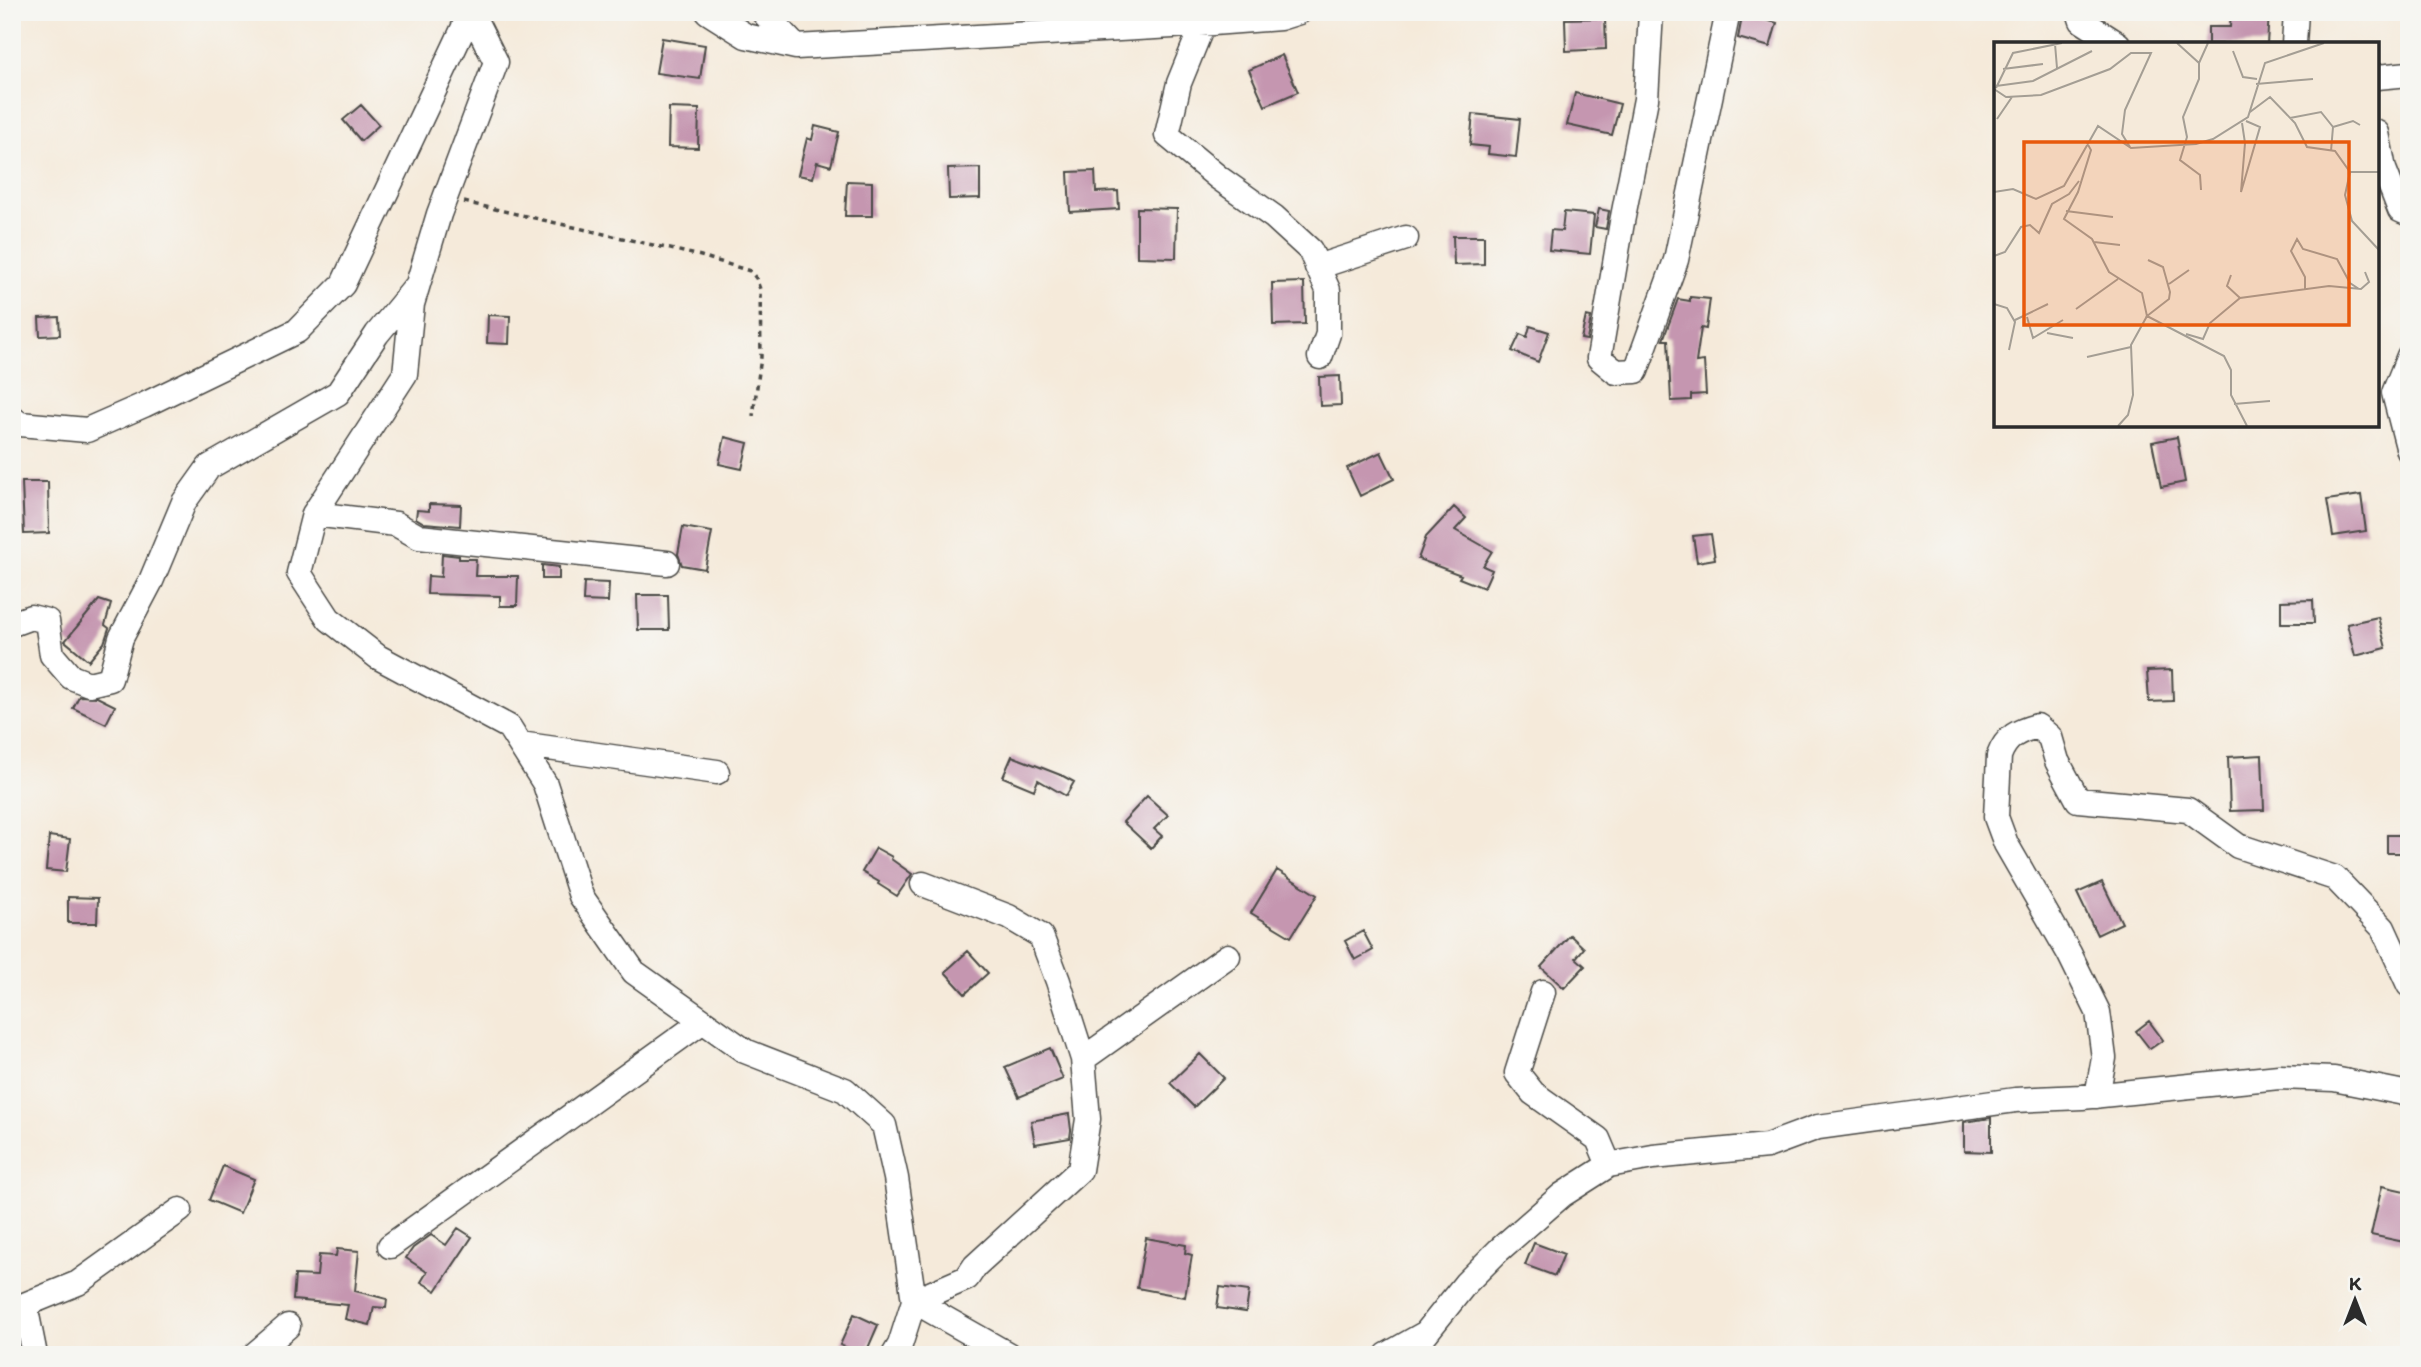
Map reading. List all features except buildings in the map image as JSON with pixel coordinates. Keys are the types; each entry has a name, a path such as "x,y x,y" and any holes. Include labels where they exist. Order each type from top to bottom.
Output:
{"street":[{"path":"471,12 496,62 445,198 411,304 405,374 314,514 299,573 329,619 377,657 509,727 545,784 581,896 634,972 745,1051 845,1090 884,1125 896,1178 914,1301 901,1345 894,1355"},
{"path":"12,418 20,424 87,430 297,331 343,284 471,12"},
{"path":"708,12 746,36 796,47 983,38 1204,18 1280,18 1299,12"},
{"path":"763,12 796,47"},
{"path":"1651,12 1646,99 1599,358 1616,372 1636,371 1676,260 1728,12"},
{"path":"2079,12 2082,21 2115,42"},
{"path":"2294,42 2296,12"},
{"path":"1204,18 1179,83 1167,135 1219,178 1274,217 1310,250 1328,290 1328,334 1320,357"},
{"path":"2379,77 2409,74"},
{"path":"2380,172 2400,210 2409,214"},
{"path":"1317,267 1406,239"},
{"path":"12,624 31,617 47,621 52,655 71,677 89,684 110,679 121,638 151,581 184,502 209,467 338,393 376,334 418,285"},
{"path":"2409,356 2394,393 2409,451"},
{"path":"314,514 396,524 419,537 667,563"},
{"path":"2096,1096 2104,1058 2098,1012 2069,953 2007,844 1996,817 1999,756 2002,748 2018,731 2037,726 2050,737 2057,761 2078,800 2188,810 2238,846 2335,878 2383,928 2409,985"},
{"path":"520,744 717,772"},
{"path":"914,1301 967,1278 975,1266 1080,1170 1088,1119 1083,1059 1041,936 1009,917 923,884"},
{"path":"1083,1059 1228,956"},
{"path":"1543,992 1517,1073 1533,1093 1598,1139 1609,1165"},
{"path":"390,1246 703,1021"},
{"path":"1387,1355 1426,1333 1466,1283 1499,1250 1562,1195 1609,1165 1653,1157 1767,1146 1818,1128 2015,1100 2096,1096 2279,1077 2334,1079 2409,1094"},
{"path":"35,1355 19,1307 78,1283 180,1210"},
{"path":"914,1301 1009,1355"},
{"path":"254,1355 288,1326"}],"path":[{"path":"445,198 701,256 750,271 761,289 761,357 753,416"}]}
